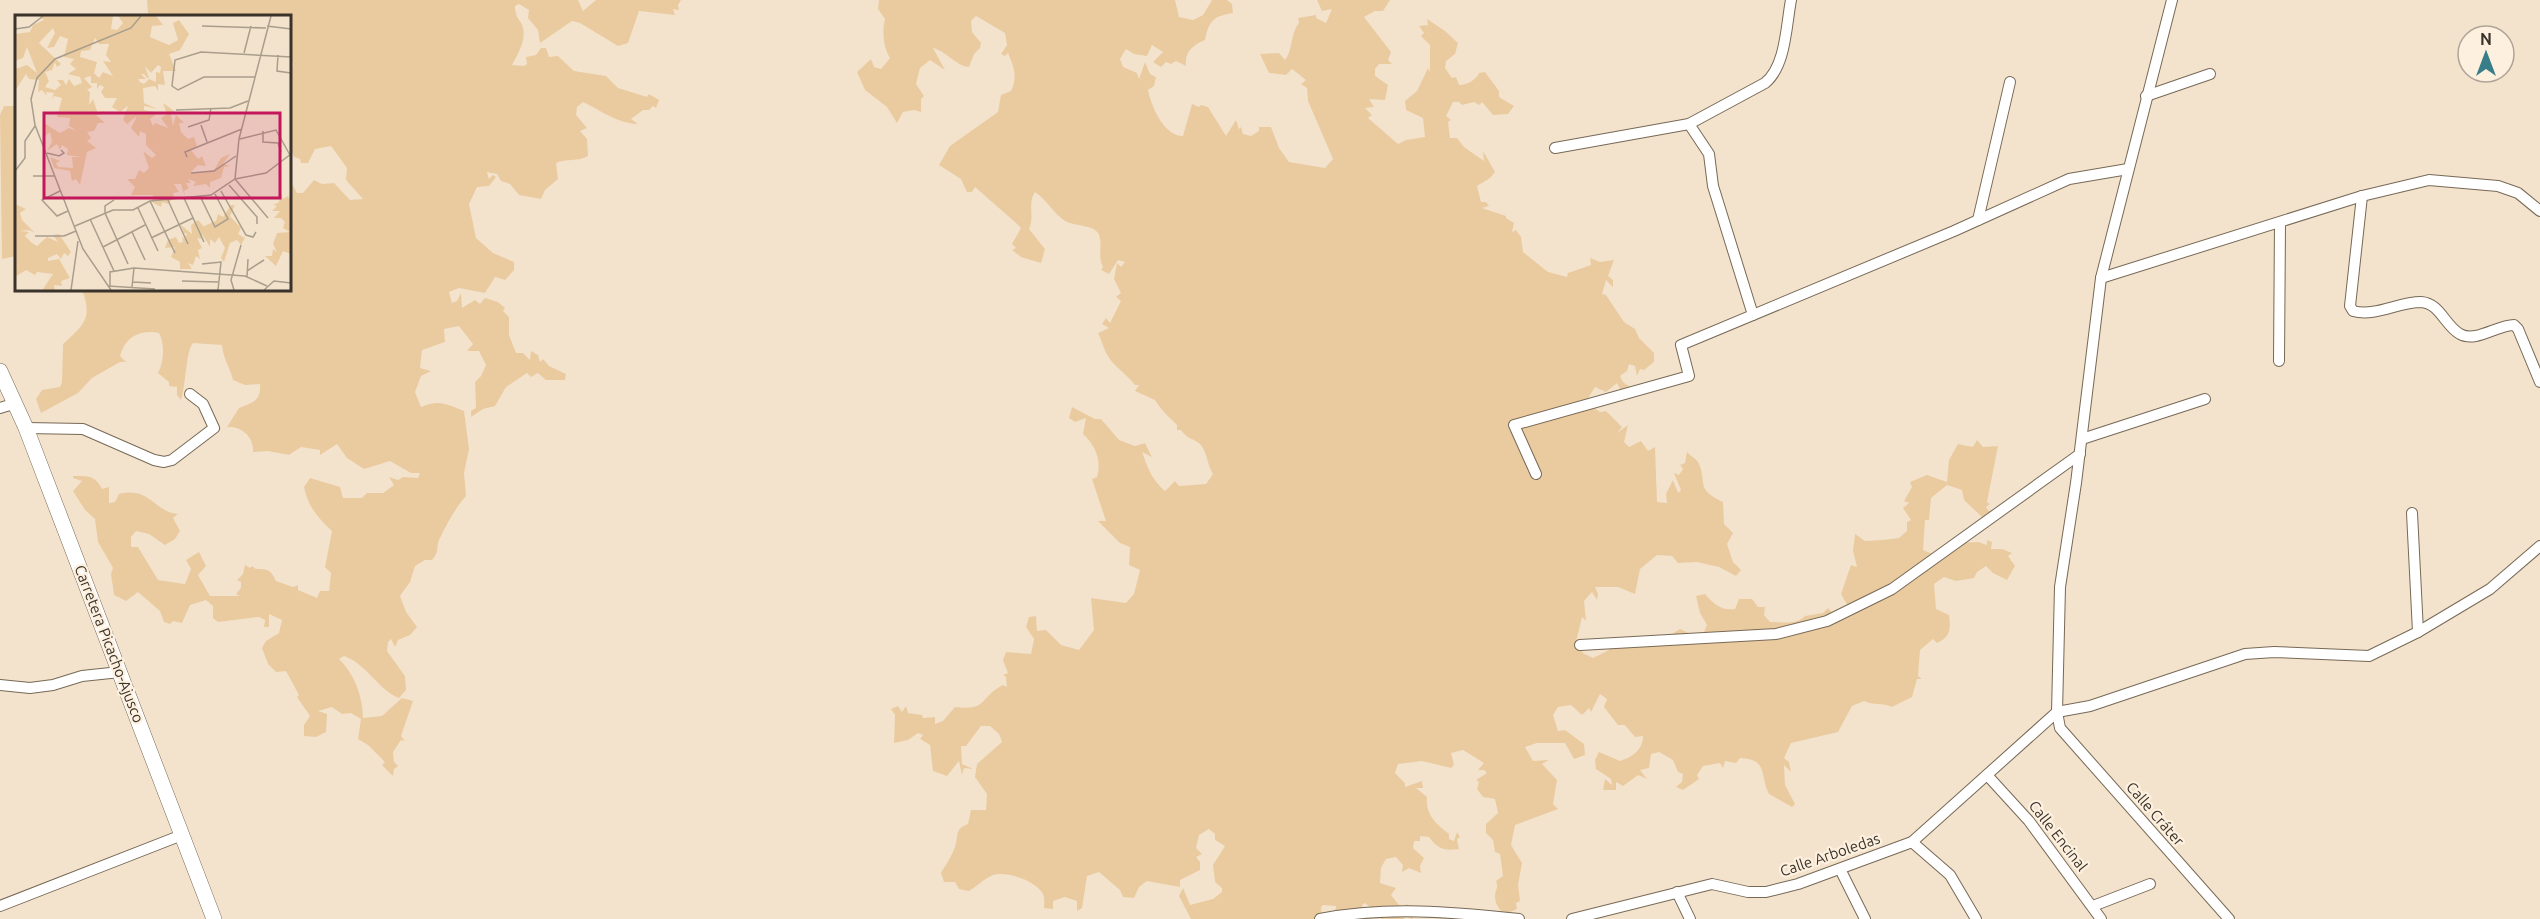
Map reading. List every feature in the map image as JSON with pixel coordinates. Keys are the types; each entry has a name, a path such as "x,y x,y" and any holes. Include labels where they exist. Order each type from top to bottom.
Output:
{"main road":[{"name":"Carretera Picacho-Ajusco","path":"0,371 7,406 26,428 214,919"}],"street":[{"path":"1555,148 1689,124 1775,75 1791,0"},
{"path":"2172,0 2101,278 2082,439 2060,587 2057,712 2090,706 2245,654 2274,652 2369,656 2418,632 2490,589 2540,546"},
{"path":"2146,96 2210,74"},
{"path":"1978,220 2010,82"},
{"path":"1689,124 1709,154 1713,186 1753,315"},
{"path":"1536,474 1514,424 1689,376 1681,345 1978,220 2069,179 2128,169"},
{"path":"2101,278 2362,196 2429,180 2498,186 2518,193 2540,211"},
{"path":"2362,196 2350,306 2353,311 2363,314 2420,302 2430,303 2459,334 2471,337 2514,325 2518,329 2540,382"},
{"path":"2279,361 2280,223"},
{"path":"26,428 83,429 154,460 164,462 172,460 214,428 203,404 190,394"},
{"path":"2082,439 2205,399"},
{"path":"1580,645 1776,634 1827,621 1892,589 2080,454"},
{"path":"2412,513 2418,632"},
{"path":"0,685 30,688 53,685 82,676 120,672"},
{"name":"Calle Cráter","path":"2057,712 2060,728 2229,919"},
{"name":"Calle Arboledas","path":"1572,919 1712,884 1748,892 1766,892 1840,869 1912,842 2057,712"},
{"name":"Calle Encinal","path":"1987,775 2029,821 2101,919"},
{"path":"0,906 183,835"},
{"path":"1912,842 1950,875 1976,919"},
{"path":"1840,869 1865,919"},
{"path":"2093,906 2150,884"},
{"path":"1677,892 1690,919"},
{"path":"1321,919 1361,911 1417,910 1512,919"}],"shaded area":[{"path":"147,0 578,0 583,11 596,0 681,0 678,5 679,10 673,9 675,15 639,11 628,43 618,46 580,23 572,21 540,43 538,30 528,18 529,10 519,4 515,6 516,15 523,28 523,38 512,65 524,66 527,64 526,57 536,55 541,48 546,48 549,57 558,56 574,71 606,76 618,88 647,97 649,94 659,100 656,108 653,106 649,110 643,110 631,119 638,124 616,119 583,102 577,107 576,115 587,128 580,131 587,139 588,156 556,163 558,179 545,190 541,199 519,195 510,184 501,181 497,174 487,172 489,179 493,175 496,177 489,186 477,187 469,204 476,238 493,253 514,262 514,270 505,280 495,277 485,293 459,288 449,292 452,303 457,301 461,293 462,308 475,300 480,304 485,298 498,302 505,308 503,311 509,317 509,335 516,353 523,353 530,360 531,351 538,355 540,362 543,359 549,366 566,374 565,380 546,380 538,373 531,377 527,373 506,387 495,406 483,409 471,417 471,411 476,408 475,382 486,365 479,351 467,351 473,344 459,326 444,329 445,342 422,350 420,368 431,371 421,376 415,392 421,407 438,403 464,411 469,449 464,473 466,496 446,527 435,557 415,566 410,582 400,596 406,612 417,627 410,635 398,640 395,647 391,639 388,642 387,651 405,676 406,690 399,698 384,689 366,670 352,660 344,656 339,659 357,686 363,718 382,716 402,698 413,701 401,736 405,741 401,740 393,752 394,762 398,766 394,769 393,776 382,765 385,762 368,745 358,739 361,719 351,713 342,714 332,707 318,711 327,714 326,732 316,737 304,736 304,725 310,716 297,697 299,695 286,671 276,672 268,664 262,648 266,641 279,633 282,620 269,614 269,627 264,627 265,620 259,617 218,622 213,618 213,606 206,600 190,605 182,623 173,621 170,624 164,622 160,611 138,592 126,601 114,595 111,574 113,568 98,542 95,519 85,510 73,491 82,481 73,476 90,477 97,481 102,489 109,487 109,503 115,502 119,494 138,493 163,509 178,514 173,518 180,531 175,539 165,545 149,534 136,531 131,537 131,547 138,547 158,580 185,584 191,569 186,560 199,552 206,566 198,575 210,596 240,596 236,594 241,588 241,582 237,580 243,574 245,565 269,571 276,581 293,587 298,585 298,590 317,598 320,591 329,591 331,573 325,567 332,531 318,517 308,500 304,487 310,478 340,487 343,498 362,498 367,493 383,493 394,485 389,477 398,480 403,477 418,478 420,473 411,473 390,461 364,469 347,458 337,444 320,455 320,450 301,447 289,455 268,451 253,452 253,447 246,434 238,428 227,427 239,408 252,403 257,398 260,384 245,385 233,380 222,345 193,343 189,353 181,400 177,395 177,387 169,386 169,382 158,373 163,358 163,348 159,333 152,332 146,332 130,339 122,349 120,356 126,362 120,362 92,378 78,393 41,413 36,399 42,390 60,387 63,344 81,326 86,314 87,308 82,291 291,291 291,182 297,193 303,193 314,180 322,184 334,183 350,200 363,199 346,180 347,168 331,146 315,149 308,163 301,163 300,159 294,157 291,149 291,71 293,64 291,63 291,15 145,15 148,14"},
{"path":"879,0 1175,0 1179,17 1193,20 1203,15 1212,0 1227,0 1232,4 1233,13 1213,20 1205,40 1188,53 1186,66 1176,61 1171,64 1166,62 1161,67 1153,62 1163,52 1152,45 1147,56 1134,54 1126,49 1120,59 1123,67 1137,73 1139,79 1145,62 1150,74 1156,77 1154,86 1148,90 1152,105 1160,120 1176,135 1183,136 1192,104 1199,107 1201,105 1208,107 1226,136 1236,120 1243,134 1251,136 1259,131 1259,127 1271,127 1279,148 1289,162 1325,168 1333,159 1308,101 1307,88 1301,84 1306,80 1292,69 1286,75 1269,73 1260,54 1279,53 1285,60 1299,23 1298,18 1316,15 1316,18 1326,23 1332,9 1322,11 1317,0 1390,0 1383,11 1375,11 1364,17 1391,52 1388,60 1392,64 1379,64 1375,69 1375,76 1388,85 1385,100 1369,99 1374,107 1365,108 1372,115 1368,118 1398,144 1406,140 1425,137 1423,118 1406,110 1405,101 1417,91 1428,68 1430,72 1430,45 1421,36 1424,33 1419,26 1428,25 1427,19 1445,31 1458,43 1455,54 1446,61 1445,68 1452,78 1456,77 1459,85 1462,85 1473,80 1479,73 1485,72 1499,91 1499,97 1514,106 1508,114 1493,115 1482,102 1479,105 1474,102 1462,105 1459,102 1453,102 1446,116 1451,120 1448,122 1450,138 1457,138 1464,147 1484,161 1483,151 1495,172 1477,186 1481,202 1486,202 1489,206 1482,208 1506,216 1514,223 1512,232 1516,230 1521,237 1523,252 1548,272 1567,277 1568,273 1591,265 1590,258 1600,262 1614,260 1608,276 1613,280 1613,287 1606,280 1602,294 1606,295 1624,322 1635,329 1639,338 1654,353 1654,362 1644,370 1640,369 1637,376 1635,366 1629,364 1627,371 1620,376 1623,382 1630,387 1621,391 1617,383 1606,392 1595,387 1586,402 1600,412 1606,411 1622,427 1617,433 1628,425 1624,442 1629,447 1641,441 1648,451 1655,447 1657,502 1667,503 1666,494 1673,480 1678,493 1681,490 1674,473 1679,475 1683,469 1680,465 1685,463 1687,452 1694,458 1701,469 1705,489 1723,502 1724,524 1733,533 1727,544 1733,562 1741,570 1736,576 1719,567 1697,562 1678,563 1672,556 1657,555 1640,569 1635,594 1618,587 1595,587 1598,594 1597,600 1592,592 1584,601 1586,621 1582,617 1576,642 1583,653 1593,658 1609,650 1609,647 1664,639 1680,629 1701,639 1707,625 1700,613 1696,596 1705,594 1715,604 1726,609 1735,609 1739,599 1752,599 1758,607 1765,607 1764,615 1770,622 1794,622 1805,616 1823,613 1828,608 1835,616 1841,609 1853,615 1841,594 1851,565 1857,567 1853,551 1855,534 1865,541 1899,538 1907,531 1907,522 1911,520 1903,508 1909,503 1904,501 1912,487 1910,482 1927,475 1947,482 1949,460 1958,444 1973,447 1977,440 1983,447 1998,446 1987,502 1990,504 1986,507 1989,511 1994,510 1983,518 1964,500 1962,490 1947,485 1931,498 1929,520 1925,520 1923,550 1937,556 1938,549 1946,554 1954,543 1978,542 1987,545 1987,540 1992,542 1991,549 2002,549 2012,553 2008,556 2015,566 2007,580 1993,573 1986,566 1977,572 1974,578 1956,581 1944,577 1934,584 1936,609 1949,615 1950,629 1941,641 1937,643 1933,639 1920,650 1918,676 1922,679 1917,679 1912,697 1892,707 1864,701 1852,706 1838,732 1791,743 1784,758 1789,762 1791,772 1784,765 1785,785 1795,804 1792,807 1769,794 1759,765 1749,759 1740,758 1736,763 1725,761 1723,768 1720,763 1703,766 1697,775 1699,779 1683,790 1676,787 1682,782 1683,774 1678,772 1673,760 1659,752 1651,754 1649,768 1640,770 1647,779 1638,775 1623,786 1616,782 1616,790 1603,790 1605,779 1612,785 1611,779 1596,769 1595,760 1599,752 1620,761 1636,752 1643,741 1643,736 1635,737 1625,725 1618,725 1604,707 1607,699 1600,694 1591,712 1589,708 1582,715 1571,705 1558,707 1553,715 1558,731 1565,730 1584,744 1585,755 1574,759 1565,743 1537,743 1525,747 1533,761 1549,760 1542,764 1557,780 1553,804 1558,809 1515,825 1511,845 1522,863 1518,885 1520,901 1516,903 1517,909 1510,912 1508,919 1495,900 1496,881 1503,876 1500,854 1495,852 1493,840 1486,833 1486,824 1498,813 1495,799 1483,797 1477,789 1479,782 1476,780 1487,773 1484,770 1478,770 1484,763 1463,750 1451,753 1454,765 1451,768 1422,761 1398,764 1395,773 1405,783 1405,787 1422,781 1423,788 1416,788 1427,797 1428,809 1432,818 1449,834 1449,839 1454,841 1457,832 1460,837 1457,839 1459,849 1454,850 1442,848 1429,837 1420,836 1420,841 1414,841 1413,848 1424,858 1420,866 1421,873 1409,868 1402,872 1403,865 1396,857 1386,859 1381,868 1380,883 1396,888 1391,895 1399,905 1410,912 1405,904 1415,907 1416,914 1412,919 1405,916 1404,919 1381,919 1380,915 1365,903 1362,905 1364,913 1335,913 1336,906 1323,905 1321,907 1322,919 1191,919 1179,896 1183,888 1190,905 1213,899 1222,892 1222,888 1215,882 1213,865 1225,846 1215,840 1215,834 1209,829 1199,835 1196,848 1202,854 1196,857 1200,862 1200,870 1180,880 1180,887 1147,881 1139,887 1134,898 1123,897 1120,890 1099,872 1087,876 1082,908 1077,911 1077,901 1065,897 1053,901 1053,909 1044,908 1044,896 1039,889 1028,881 1006,874 993,875 969,891 959,889 955,882 944,882 941,873 954,850 959,831 968,824 971,810 986,810 987,794 975,777 977,764 1002,742 999,734 990,726 981,726 966,746 961,746 962,764 973,769 964,768 962,775 959,761 947,776 933,771 930,745 920,739 923,735 918,733 908,740 894,743 895,715 891,709 898,706 902,712 906,706 908,713 922,715 923,718 935,717 935,724 943,721 955,707 966,708 979,705 995,690 1003,685 1007,687 1006,677 1003,675 1008,673 1003,660 1006,652 1031,654 1034,639 1026,627 1029,617 1036,616 1037,631 1046,630 1061,645 1079,650 1094,630 1091,598 1126,603 1134,594 1140,570 1129,565 1130,547 1120,543 1098,521 1106,521 1092,479 1097,477 1098,459 1091,443 1083,434 1086,418 1075,422 1069,418 1072,407 1095,419 1101,419 1119,440 1135,446 1145,443 1152,457 1142,452 1148,468 1153,478 1165,491 1175,481 1179,486 1206,484 1213,474 1201,445 1181,430 1177,430 1177,425 1155,400 1135,391 1139,385 1135,385 1114,364 1098,333 1109,328 1102,324 1106,318 1110,323 1121,301 1116,297 1121,293 1114,279 1117,263 1121,267 1125,262 1118,260 1109,274 1101,270 1103,267 1097,232 1089,227 1065,221 1035,192 1029,229 1045,249 1041,263 1021,257 1012,250 1016,248 1012,244 1021,228 975,187 972,192 967,192 961,179 939,165 950,146 998,112 1001,95 1011,91 1015,76 1013,68 1008,53 1005,56 1001,54 1007,45 1005,33 976,16 971,21 972,32 981,43 969,67 933,48 945,70 930,60 920,68 916,84 924,96 921,99 921,112 914,110 903,112 897,123 887,107 865,90 857,72 871,59 874,67 881,69 890,58 883,33 885,19 878,9"},
{"path":"4,106 15,106 15,256 2,259 0,115"}]}
